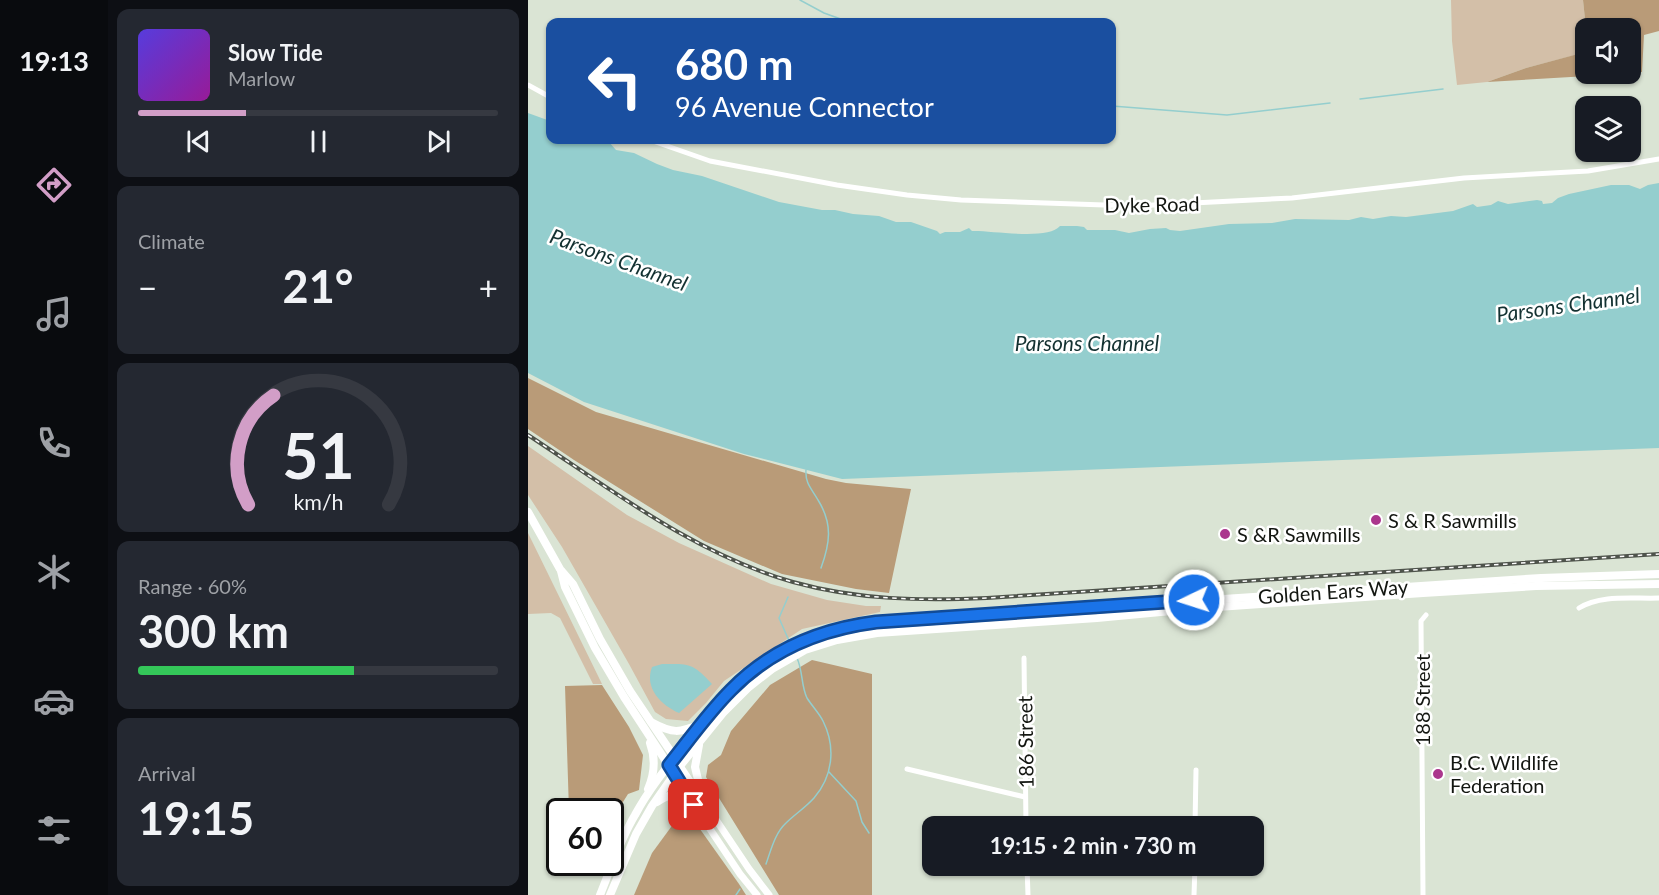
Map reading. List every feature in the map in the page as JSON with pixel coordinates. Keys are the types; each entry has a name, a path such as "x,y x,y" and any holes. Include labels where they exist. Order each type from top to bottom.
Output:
{"main road":[{"path":"528,512 560,569 573,584 600,639 648,725 672,762 674,775 740,874 757,895"},
{"name":"Golden Ears Way","path":"600,895 627,829 644,800 730,690 756,668 786,649 822,633 876,622 986,614 1540,578 1659,574"},
{"name":"Golden Ears Way","path":"610,895 636,834 652,806 680,766 737,698 762,676 794,656 837,640 877,633 1400,594 1513,587 1659,584"},
{"path":"648,725 677,732 702,724"},
{"path":"644,800 654,767 654,753 648,725"},
{"path":"700,743 695,767 703,801"},
{"path":"672,762 680,766 748,869 769,895"},
{"path":"652,806 664,797 674,795 683,796 694,805"}],"street":[{"path":"528,85 546,95"},
{"name":"Dyke Road","path":"660,144 710,160 814,181 907,195 961,200 1134,206 1292,198 1464,178 1588,171 1659,159"},
{"path":"1578,608 1599,599 1659,598"},
{"name":"188 Street","path":"1423,895 1421,621 1426,615"},
{"name":"186 Street","path":"1024,658 1026,816"},
{"path":"907,769 1025,797"},
{"path":"1195,816 1196,770"},
{"path":"1027,876 1028,895"},
{"path":"1194,895 1195,876"}],"shaded area":[{"path":"1451,0 1583,0 1585,18 1575,18 1575,55 1526,68 1487,82 1457,85 1452,41"},
{"path":"1583,0 1659,0 1659,31 1644,35 1642,72 1641,18 1585,18"},
{"path":"1575,55 1575,77 1487,82 1526,68"},
{"path":"528,378 596,412 826,479 911,489 889,593 856,589 782,574 704,541 528,429"},
{"path":"528,446 627,515 679,543 771,584 827,600 881,606 880,612 802,629 724,681 688,721 666,719 655,712 562,547 528,495"},
{"path":"528,533 602,684 593,684 560,618 551,613 528,614"},
{"path":"1171,606 1106,614 858,631 858,629 878,626"},
{"path":"812,660 872,674 872,895 779,895 706,777 708,765 721,755 731,731 770,685"},
{"path":"602,685 629,727 643,755 639,790 628,794 624,800 624,798 569,798 565,686"},
{"path":"685,808 746,895 634,895 652,853"}],"water":[{"name":"Parsons Channel","path":"528,113 546,120 546,144 611,144 616,150 634,153 673,170 702,176 779,202 822,210 879,216 896,222 911,222 940,234 960,232 969,228 972,231 1032,234 1044,233 1060,226 1129,233 1166,228 1180,231 1229,224 1272,223 1295,219 1349,220 1361,217 1373,219 1391,216 1406,217 1453,211 1473,204 1477,207 1491,205 1498,201 1508,204 1537,200 1542,201 1543,204 1552,203 1569,194 1611,185 1629,185 1640,189 1659,183 1659,448 842,479 744,454 584,402 528,373"},
{"path":"662,664 678,664 695,668 712,684 679,713 660,700 652,689 650,675 652,667"}],"waterway":[{"path":"800,0 838,18"},
{"path":"1360,99 1443,89"},
{"path":"1116,106 1227,115 1330,103"},
{"path":"806,470 808,483 823,509 828,525 828,542 821,568"},
{"path":"788,597 779,618 790,643"},
{"path":"766,864 782,827 811,802 829,771 830,741 821,718 807,698 797,658"},
{"path":"829,772 856,801 862,822 869,833"},
{"path":"736,895 740,889"}],"railway":[{"path":"528,435 655,519 722,555 793,582 865,596 914,599 987,598 1659,554"}],"place":[{"name":"S & R Sawmills","path":"1376,520"},
{"name":"S &R Sawmills","path":"1225,534"},
{"name":"B.C. Wildlife Federation","path":"1438,774"}],"route":[{"path":"694,805 669,765 718,704 742,679 773,656 812,636 856,624 876,622 1194,600"}]}
